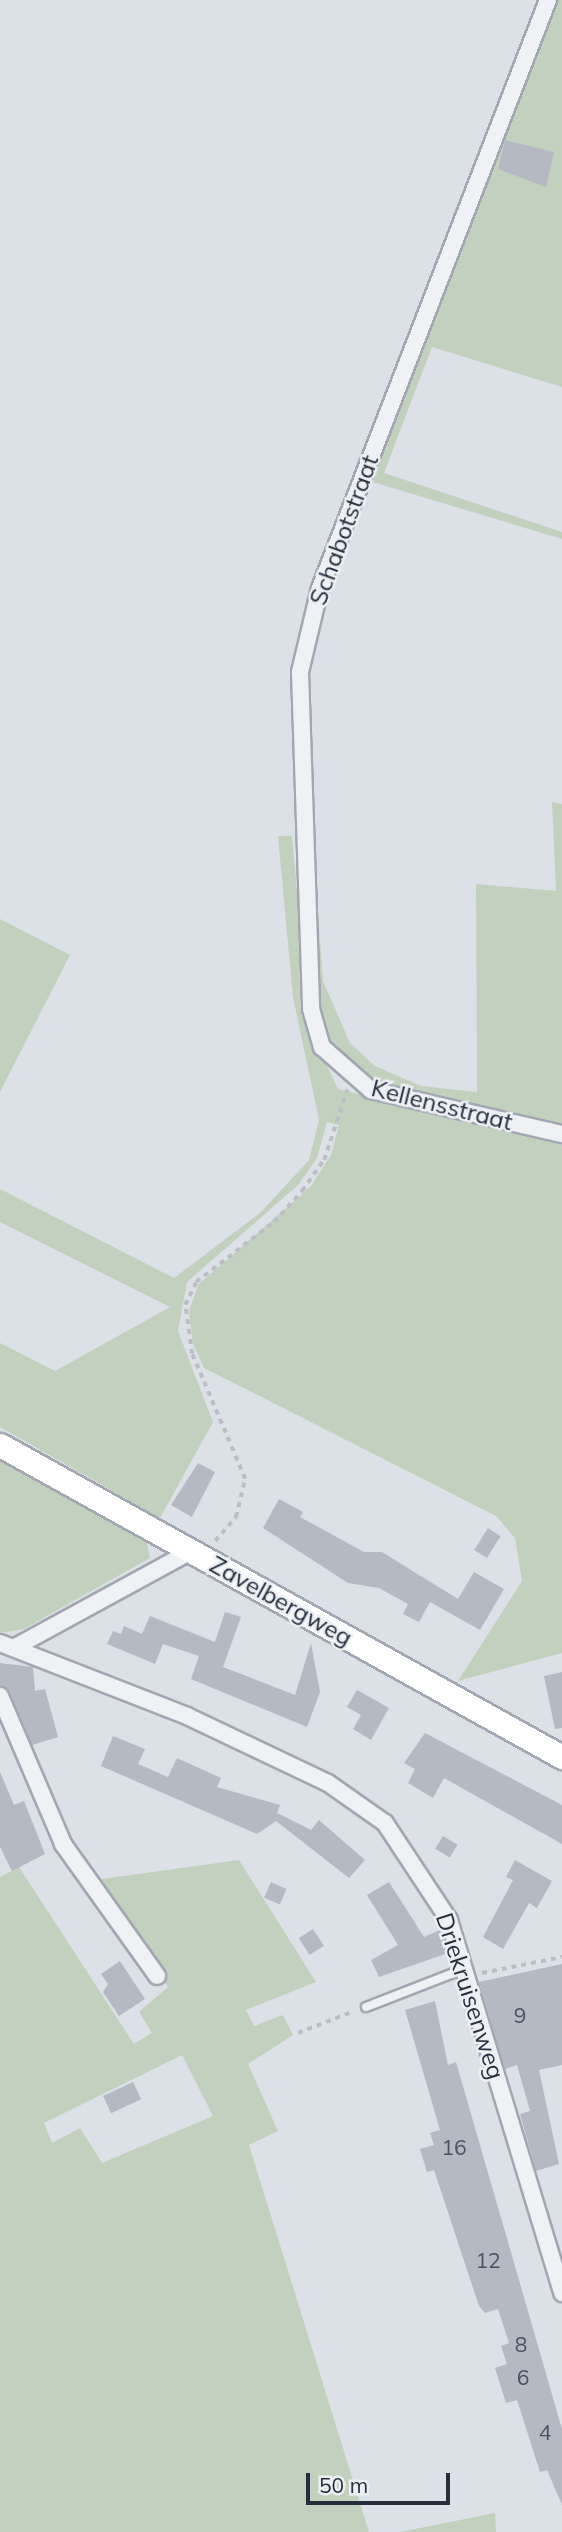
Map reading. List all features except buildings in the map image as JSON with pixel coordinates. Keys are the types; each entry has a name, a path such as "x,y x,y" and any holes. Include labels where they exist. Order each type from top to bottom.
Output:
{"main road":[{"name":"Zavelbergweg","path":"0,1445 562,1757"}],"street":[{"name":"Schabotstraat","path":"351,1078 323,1047 311,1009 300,672 320,587 548,0"},
{"name":"Kellensstraat","path":"351,1078 371,1090 562,1134"},
{"path":"17,1646 191,1551"},
{"name":"Driekruisenweg","path":"0,1643 17,1646 187,1716 361,1802 424,1873 466,1973 562,2293"},
{"path":"0,1696 63,1844 157,1976"}],"lane":[{"path":"366,2007 466,1973"}],"path":[{"name":"Kellensstraat","path":"191,1551 217,1539 236,1517 245,1479 192,1354 185,1306 196,1282 274,1222 302,1191 324,1160 351,1078"},
{"path":"466,1973 562,1957"},
{"path":"298,2033 366,2007"}],"green space":[{"path":"556,0 562,0 562,387 432,347 384,473 562,532 562,539 366,480"},
{"path":"552,802 562,804 562,1124 423,1101 365,1079 323,1038 319,1024 313,847 323,981 350,1043 375,1066 421,1086 477,1092 476,884 556,891"},
{"path":"278,836 292,836 310,1030 338,1089 562,1145 562,1653 458,1681 522,1581 515,1538 496,1516 204,1368 193,1344 189,1311 198,1285 311,1186 331,1155 339,1125 327,1122 317,1158 299,1184 187,1282 178,1331 213,1422 160,1518 0,1427 0,1343 55,1371 170,1307 0,1222 0,1189 174,1278 260,1213 309,1160 319,1120 293,997"},
{"path":"0,919 70,955 0,1092"},
{"path":"0,1461 147,1543 150,1558 24,1629 0,1633"},
{"path":"239,1860 316,1982 246,2010 254,2026 283,2015 293,2035 248,2064 278,2131 249,2145 369,2532 0,2532 0,1877 19,1867 134,2044 152,2033 139,2012 168,1987 95,1880","holes":["182,2055 213,2116 102,2163 80,2128 52,2143 44,2123"]},
{"path":"495,2513 496,2532 400,2532"}]}
